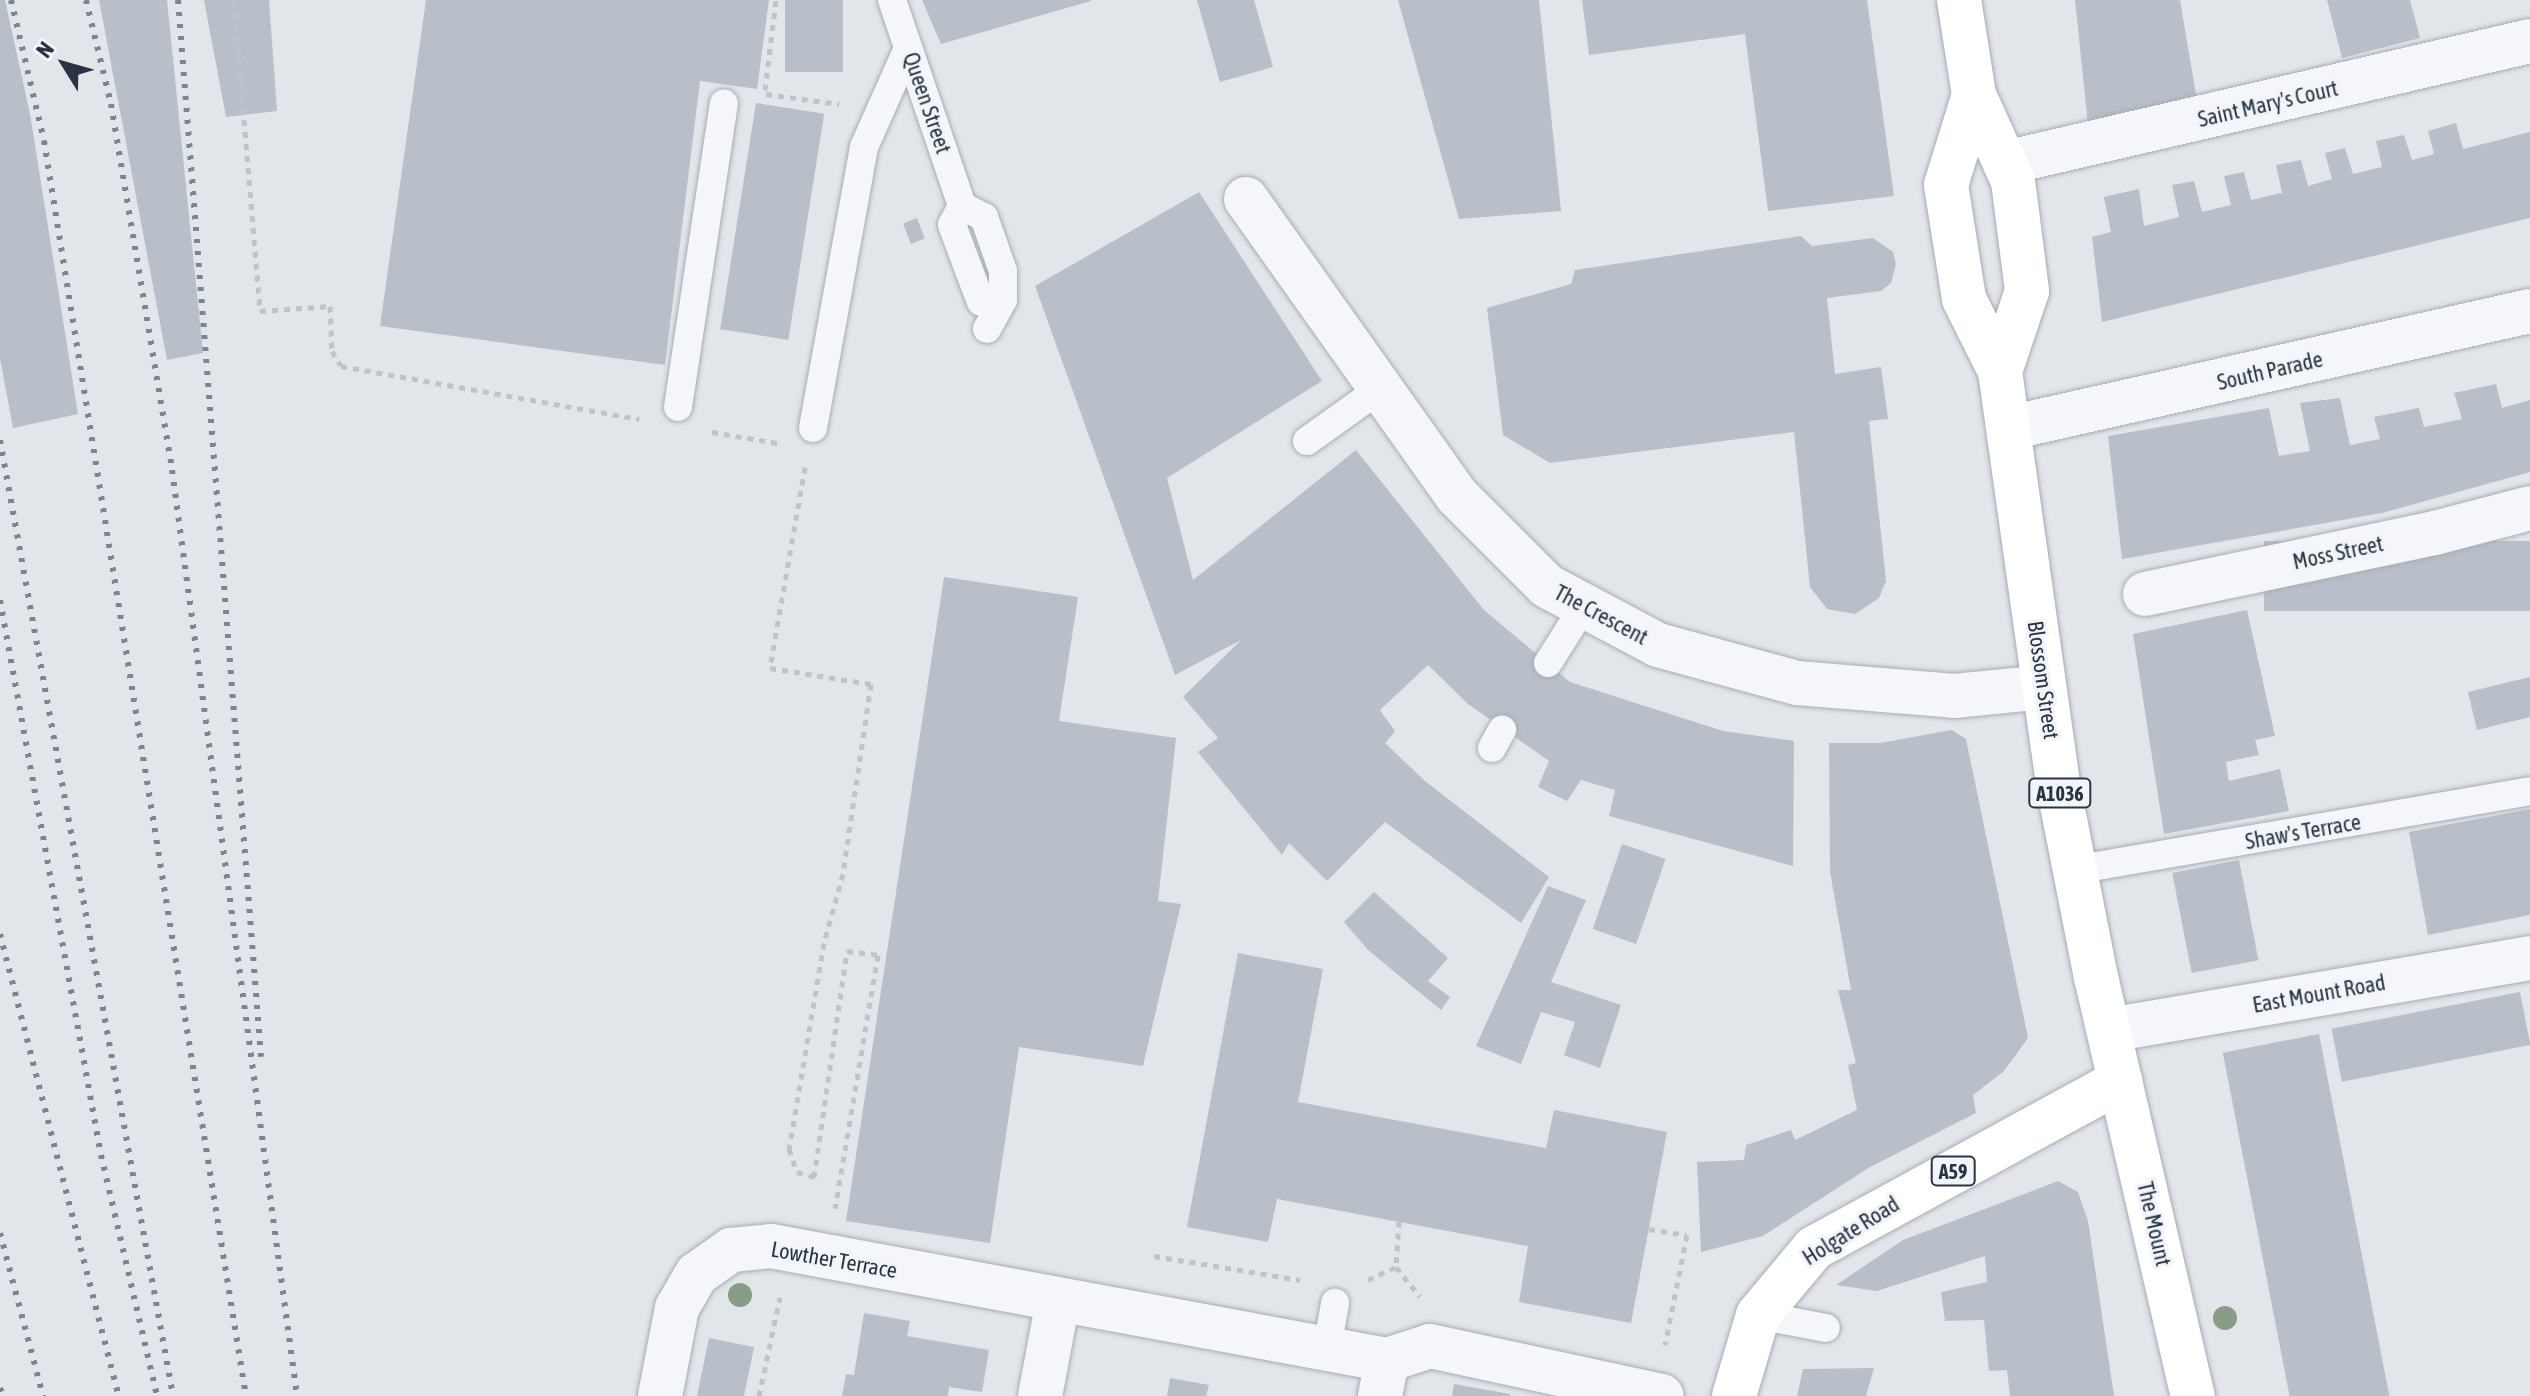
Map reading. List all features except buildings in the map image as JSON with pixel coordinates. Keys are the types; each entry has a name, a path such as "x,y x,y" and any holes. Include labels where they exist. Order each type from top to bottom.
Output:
{"main road":[{"name":"Blossom Street","path":"1959,0 1974,95 2013,181 2027,291 2000,371"},
{"name":"Blossom Street","path":"1974,95 1946,185 1964,299 2000,371 2044,687 2074,870 2120,1081"},
{"name":"Holgate Road","path":"1740,1394 1758,1315 1814,1248 2120,1081"},
{"name":"The Mount","path":"2120,1081 2186,1387"}],"street":[{"name":"Saint Mary's Court","path":"2005,163 2530,41"},
{"name":"The Crescent","path":"1246,199 1457,496 1547,586 1658,645 1797,683 1954,696 2044,687"},
{"name":"South Parade","path":"2009,428 2530,311"},
{"name":"Moss Street","path":"2145,594 2435,533 2530,508"},
{"name":"East Mount Road","path":"2109,1030 2530,958"},
{"name":"Lowther Terrace","path":"660,1396 677,1308 697,1274 731,1250 809,1253 1327,1349 1383,1378 1430,1346 1662,1396"},
{"path":"1040,1396 1058,1301"}],"lane":[{"name":"Queen Street","path":"892,0 962,206"},
{"path":"803,437 864,147 908,48"},
{"path":"678,407 724,103"},
{"path":"981,302 952,225 962,206 984,217 1003,271 1003,300 987,329"},
{"path":"1307,441 1381,388"},
{"path":"1548,663 1584,606"},
{"name":"Shaw's Terrace","path":"2074,870 2530,791"},
{"path":"1327,1349 1335,1303"},
{"path":"1758,1315 1826,1328"}],"path":[{"path":"234,0 260,311 330,306 332,351 341,366 653,421"},
{"path":"765,93 776,0"},
{"path":"724,103 765,93 881,110"},
{"path":"699,429 803,437"},
{"path":"759,1396 809,1253 878,955 847,951 814,1177 797,1172 789,1149 802,1064 843,874 871,684 770,668 806,462"},
{"path":"1399,1221 1396,1267 1432,1309"},
{"path":"1649,1229 1687,1235 1664,1352"},
{"path":"1154,1256 1304,1281"},
{"path":"1362,1283 1396,1267"}],"railway":[{"path":"11,0 44,141 246,1396"},
{"path":"86,0 111,104 172,470 297,1396"},
{"path":"178,0 261,1057"},
{"path":"0,440 173,1396"},
{"path":"0,600 101,1155 157,1396"},
{"path":"0,934 119,1396"},
{"path":"0,1233 43,1396"},
{"path":"0,1388 3,1396"}]}
